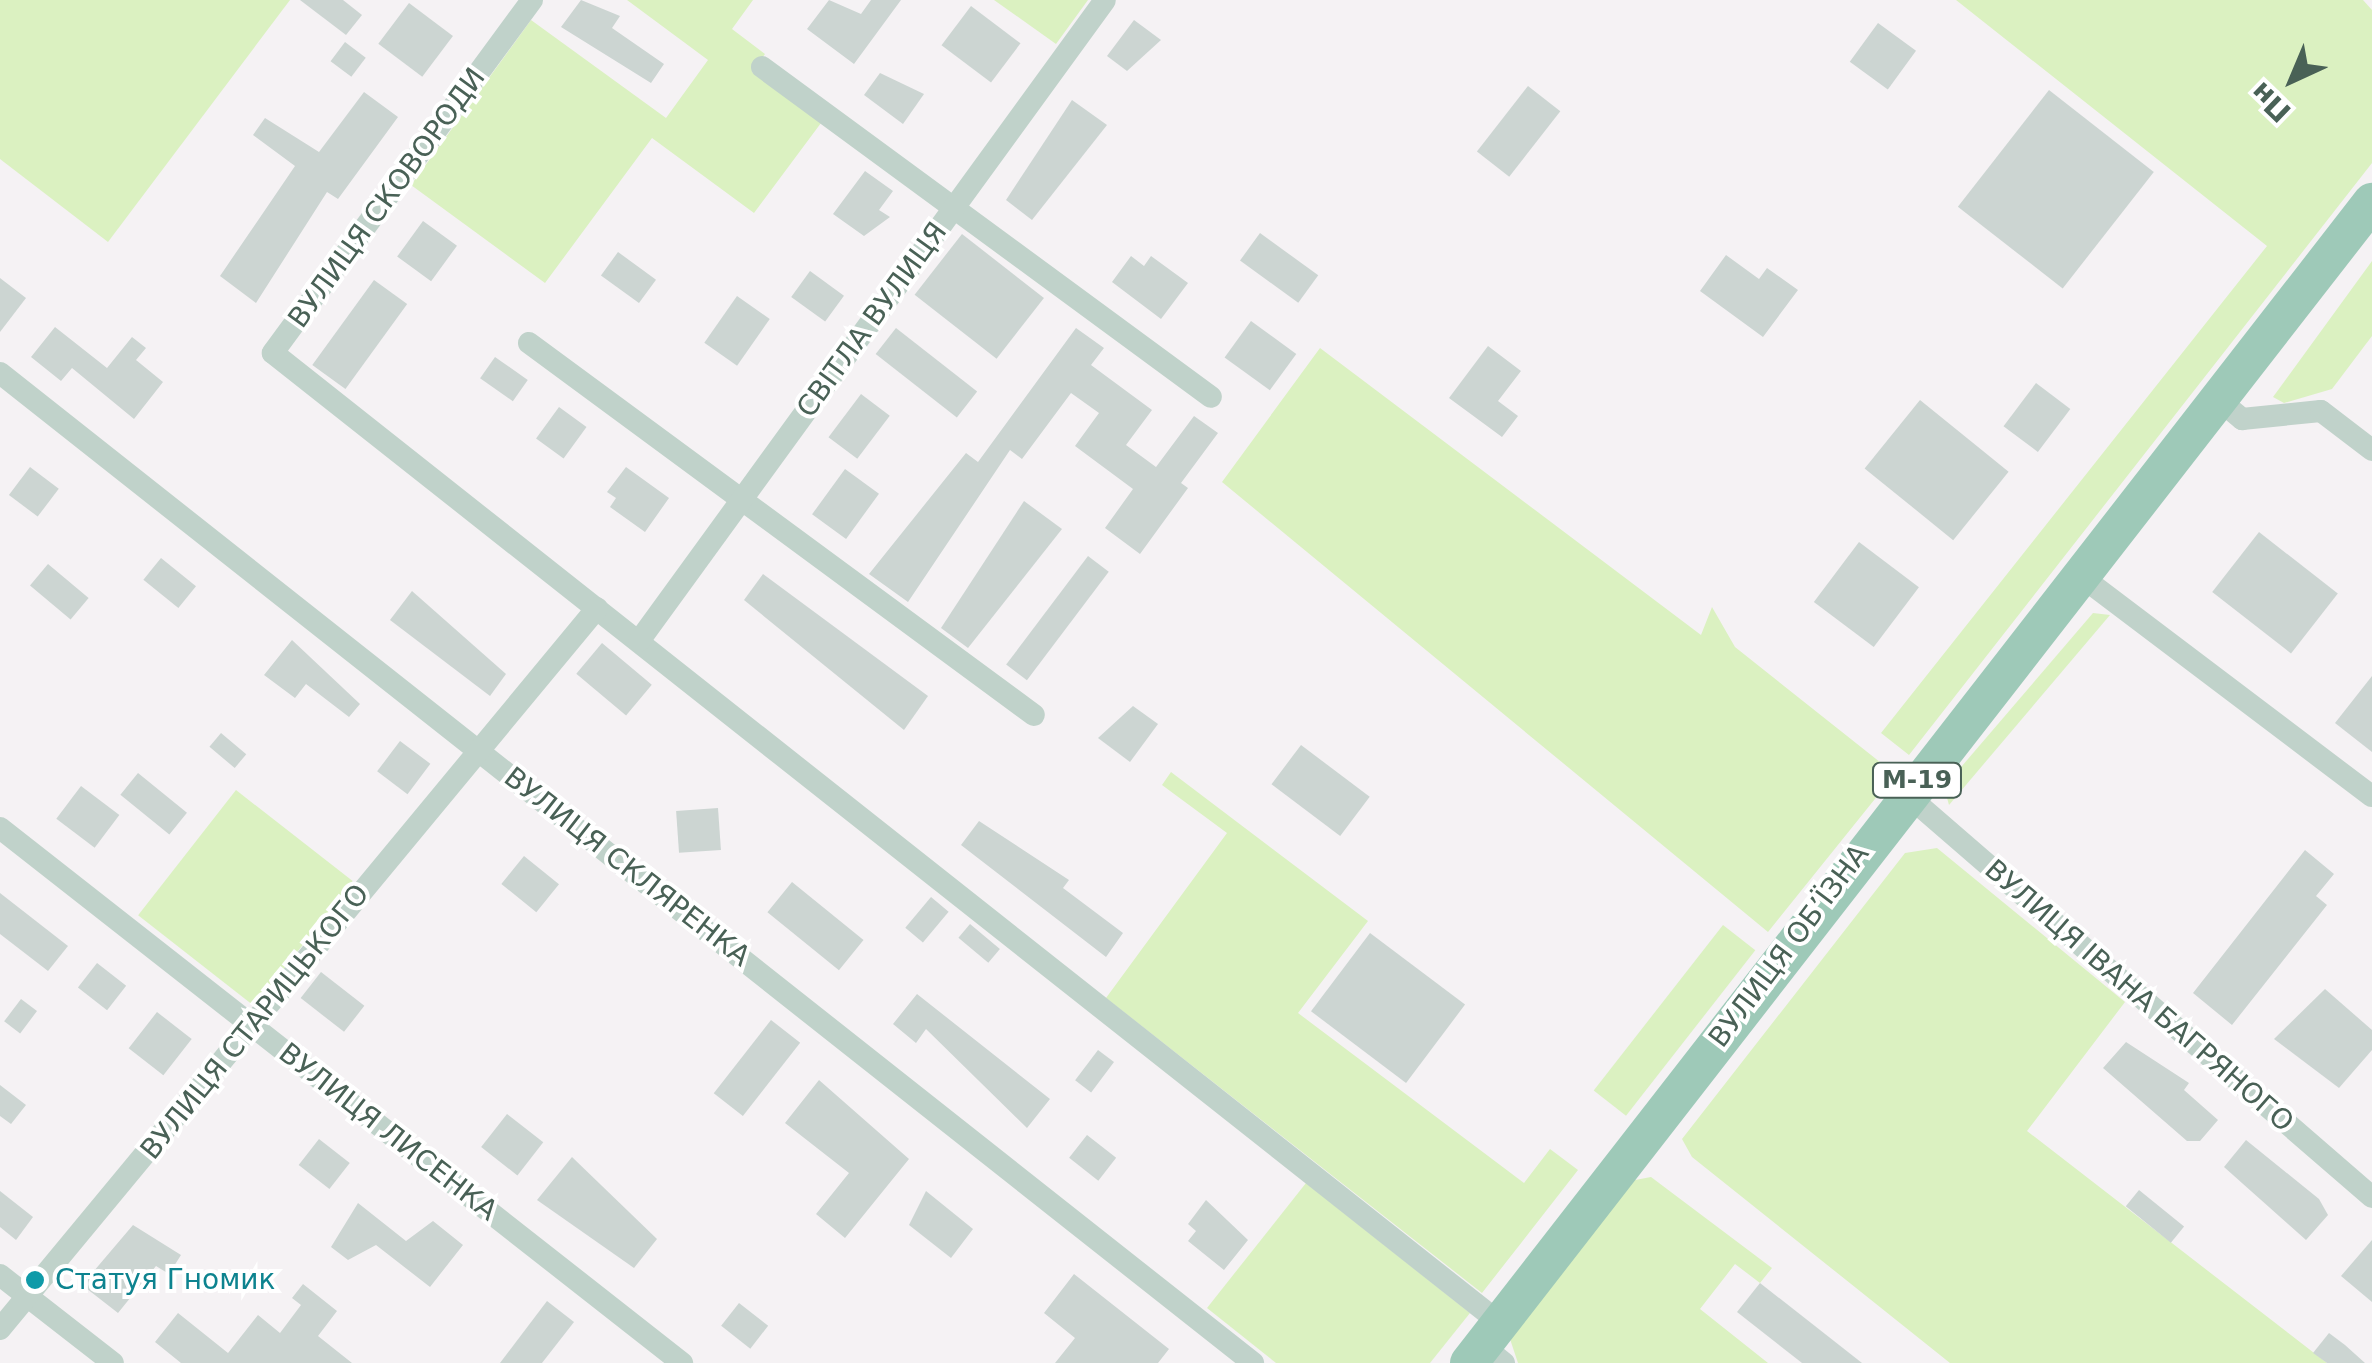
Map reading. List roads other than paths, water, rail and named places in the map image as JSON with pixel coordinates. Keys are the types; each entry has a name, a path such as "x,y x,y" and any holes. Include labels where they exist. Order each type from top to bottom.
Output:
{"highway":[{"name":"ВУЛИЦЯ ОБ’ЇЗНА","path":"1489,1349 1906,794 2372,202"}],"street":[{"name":"ВУЛИЦЯ СКОВОРОДИ","path":"532,0 273,353 597,608"},
{"name":"СВІТЛА ВУЛИЦЯ","path":"638,641 1105,0"},
{"path":"762,66 1211,397"},
{"path":"529,343 1034,714"},
{"name":"ВУЛИЦЯ СКЛЯРЕНКА","path":"0,372 1253,1363"},
{"path":"2217,398 2242,419 2321,411 2372,450"},
{"path":"2078,574 2372,796"},
{"path":"597,608 1489,1349"},
{"name":"ВУЛИЦЯ СТАРИЦЬКОГО","path":"0,1329 256,1028 263,1004 482,752 597,608"},
{"name":"ВУЛИЦЯ ІВАНА БАГРЯНОГО","path":"1906,794 2372,1197"},
{"name":"ВУЛИЦЯ ЛИСЕНКА","path":"0,828 682,1363"},
{"path":"0,1276 113,1363"}],"place":[{"name":"Статуя Гномик","path":"35,1280"}]}
